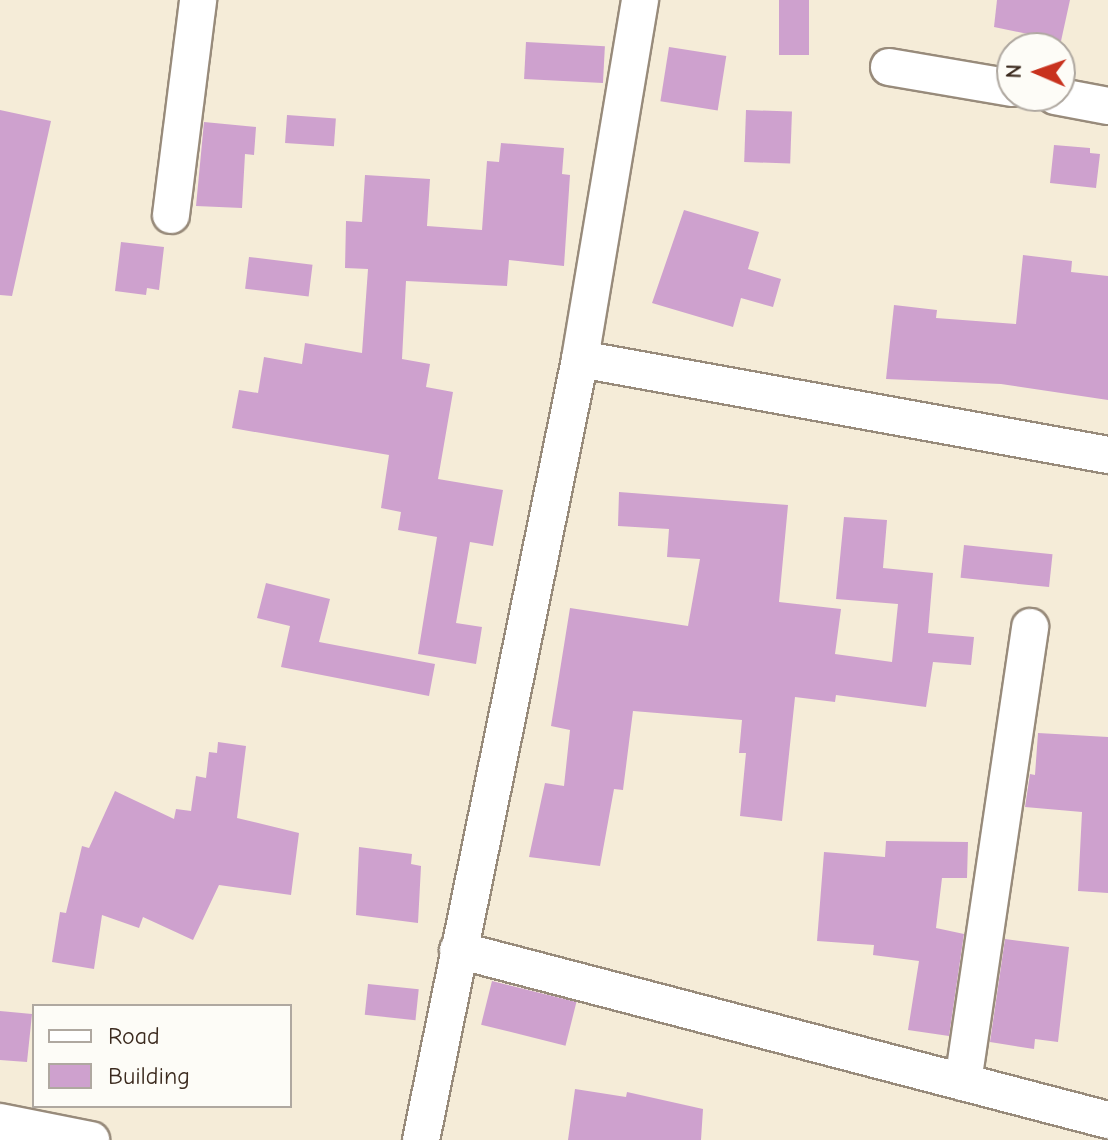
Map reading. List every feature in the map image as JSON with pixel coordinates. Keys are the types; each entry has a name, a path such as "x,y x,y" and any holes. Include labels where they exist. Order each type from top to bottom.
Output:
{"street":[{"path":"171,215 198,0"},
{"path":"421,1140 580,359 640,0"},
{"path":"889,67 996,85"},
{"path":"1076,100 1108,106"},
{"path":"580,359 1108,455"},
{"path":"963,1082 1030,627"},
{"path":"458,950 1108,1120"},
{"path":"10,1129 91,1140"}],"building":[{"path":"779,0 809,0 809,55 779,55"},
{"path":"997,0 1070,0 1063,32 1018,32 994,27"},
{"path":"526,42 605,46 603,83 524,79"},
{"path":"669,47 726,56 718,110 660,101"},
{"path":"0,110 51,121 12,296 0,295"},
{"path":"746,110 792,112 790,164 744,162"},
{"path":"287,115 336,118 334,146 285,143"},
{"path":"204,122 256,127 254,155 245,154 242,208 196,206"},
{"path":"501,143 564,148 562,174 570,175 564,266 509,260 507,286 406,281 402,359 430,364 426,387 453,392 438,479 503,490 493,546 470,542 456,623 482,627 476,664 418,654 437,537 398,530 401,512 381,508 389,455 232,428 239,390 258,393 264,357 302,364 305,343 362,353 368,269 345,268 346,221 362,222 365,175 430,179 427,226 482,230 487,161 499,162"},
{"path":"1054,145 1090,148 1090,153 1100,154 1096,188 1050,183"},
{"path":"684,210 759,232 748,269 781,279 773,307 741,298 733,327 652,303"},
{"path":"121,242 164,247 159,290 147,288 146,295 115,291"},
{"path":"1023,255 1072,261 1071,272 1108,276 1108,400 1001,384 886,379 894,305 937,310 936,318 1016,324"},
{"path":"249,257 313,265 309,297 245,289"},
{"path":"619,492 788,505 779,602 841,609 835,654 892,662 898,604 836,599 844,517 887,520 883,568 933,573 928,633 974,637 971,665 933,662 926,707 836,695 835,702 795,697 782,821 740,816 746,753 739,753 742,720 633,711 623,790 614,789 600,866 529,857 545,783 564,786 570,730 551,726 570,608 688,626 700,559 667,557 669,529 618,526"},
{"path":"964,545 1053,554 1049,587 961,578"},
{"path":"266,583 330,599 319,642 435,664 429,696 281,667 290,626 257,618"},
{"path":"1038,733 1108,737 1108,893 1078,891 1082,812 1025,807 1030,774 1035,775"},
{"path":"218,742 246,746 237,818 299,833 291,895 219,885 193,940 143,917 139,928 102,915 94,969 52,962 60,912 66,913 82,846 89,848 115,791 174,819 176,809 191,811 196,776 206,778 209,752 217,753"},
{"path":"886,841 968,842 967,878 942,878 936,928 964,934 949,1036 908,1030 919,961 873,955 874,945 817,941 824,852 885,857"},
{"path":"359,847 412,854 411,864 421,866 418,923 356,915"},
{"path":"1005,939 1069,947 1058,1042 1035,1039 1034,1049 990,1042"},
{"path":"492,981 576,1002 566,1046 481,1025"},
{"path":"368,984 419,989 415,1020 365,1015"},
{"path":"0,1011 32,1014 27,1062 0,1060"},
{"path":"575,1089 626,1097 627,1092 703,1109 701,1140 568,1140"}]}
